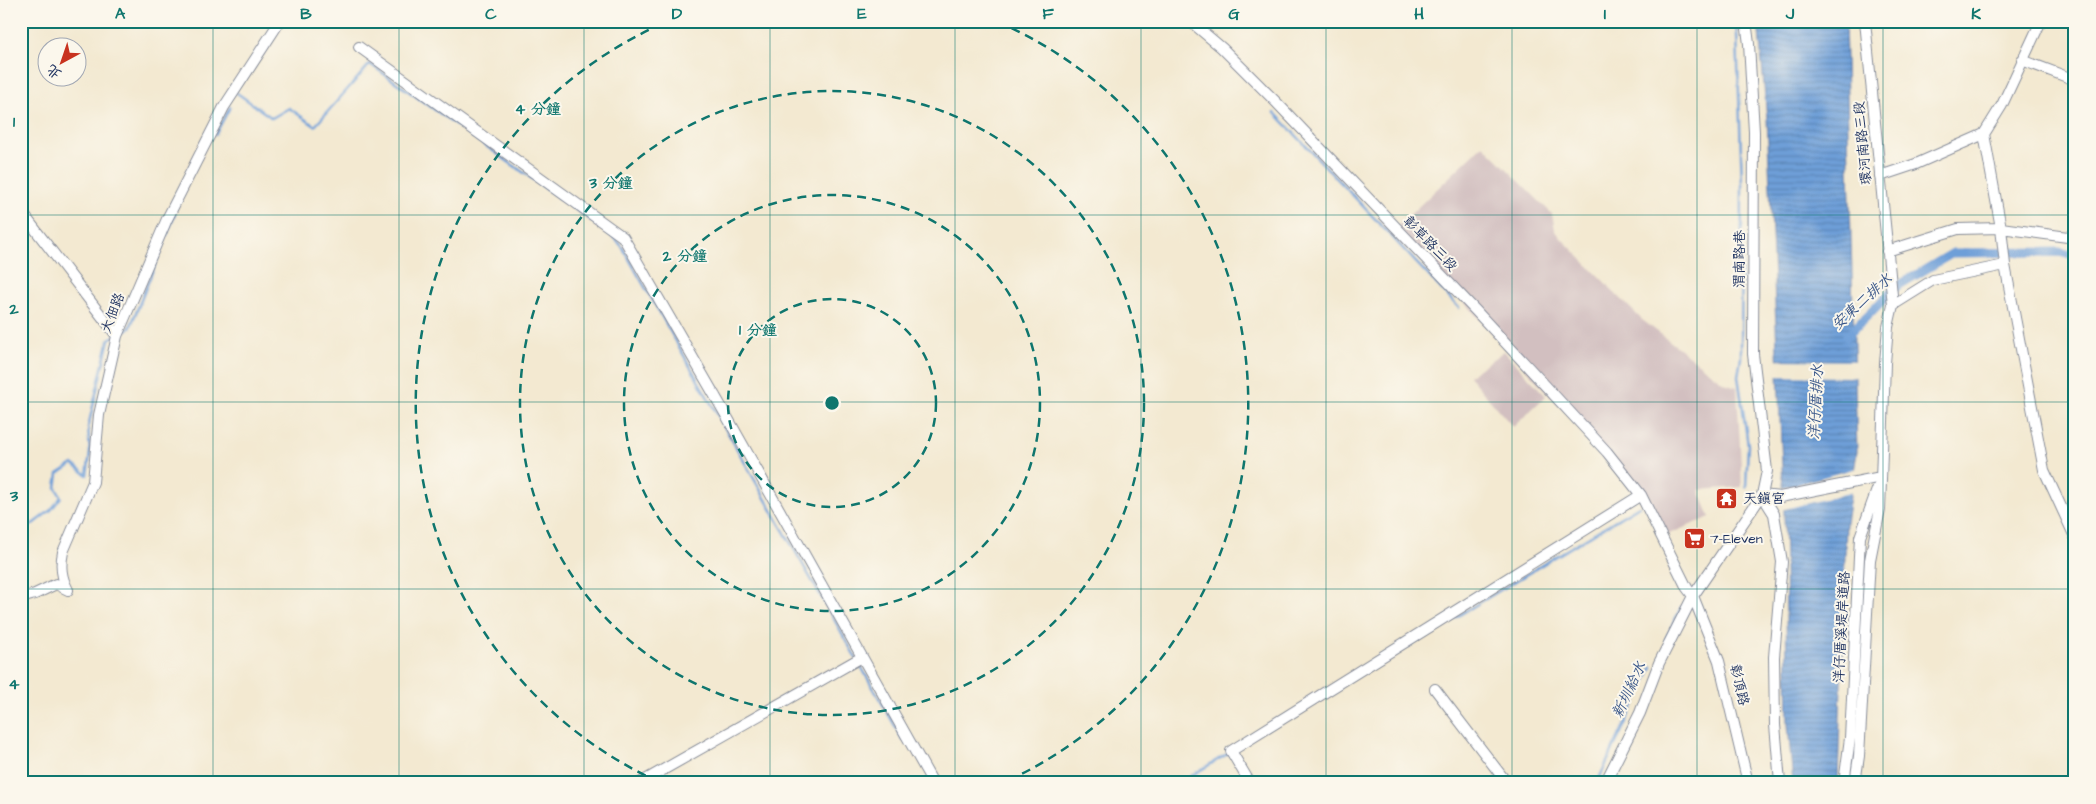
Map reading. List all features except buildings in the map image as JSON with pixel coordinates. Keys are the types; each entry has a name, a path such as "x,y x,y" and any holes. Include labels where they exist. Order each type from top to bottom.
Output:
{"street":[{"name":"大佃路","path":"21,598 56,584 68,590 63,580 60,564 63,552 93,482 99,415 118,336 167,219 224,107 280,21"},
{"name":"彰草路三段","path":"1190,21 1236,62 1476,311 1607,452 1641,495"},
{"name":"渭南路1巷","path":"1746,21 1754,132 1753,354 1767,471 1762,495"},
{"name":"環河南路三段","path":"1855,783 1859,756 1870,560 1880,509 1885,363 1888,327 1893,305 1865,21"},
{"path":"1880,176 1916,164 1984,134 2002,105 2041,21"},
{"path":"359,47 623,237 726,415 933,783"},
{"path":"2022,60 2075,80"},
{"path":"1984,134 2005,262 2044,470 2075,538"},
{"path":"21,211 118,336"},
{"path":"1887,251 1958,229 2075,238"},
{"path":"1893,305 1933,280 2005,262"},
{"path":"1762,495 1780,497 1881,477"},
{"name":"洋仔厝溪堤岸道路","path":"1844,783 1850,738 1860,537 1881,477"},
{"path":"1250,783 1230,752 1641,495"},
{"name":"彰頂路","path":"1641,495 1686,588 1693,596 1719,661 1748,783"},
{"path":"1606,782 1640,713 1659,662 1693,596 1762,495"},
{"path":"1762,495 1774,514 1782,562 1774,657 1775,725 1780,783"},
{"path":"640,783 862,657"},
{"path":"1435,689 1508,783"}],"shaded area":[{"path":"1483,145 1552,214 1555,230 1562,239 1641,319 1724,383 1737,387 1742,487 1699,490 1710,517 1669,534 1641,495 1396,228"},
{"path":"1504,351 1546,396 1513,427 1469,376"}],"water":[{"name":"洋仔厝排水","path":"1758,21 1845,21 1857,452 1846,523 1838,783 1793,783 1788,725 1784,512 1767,119"}],"pier":[{"path":"1775,360 1857,361 1857,377 1775,376"},
{"path":"1857,468 1853,492 1781,510 1783,488"}],"waterway":[{"path":"1735,21 1742,185 1741,358 1738,376 1748,445 1746,487"},
{"path":"237,93 272,118 289,108 315,126 370,64 609,233 621,245 856,658"},
{"path":"215,135 230,107"},
{"path":"1275,113 1459,308"},
{"path":"124,331 130,328 175,214"},
{"name":"安東二排水","path":"1846,337 1896,287 1953,253 2060,252 2075,256"},
{"path":"21,533 51,510 61,497 56,488 58,474 73,464 87,475 90,453 88,427 109,339 114,336"},
{"path":"1382,662 1639,506"},
{"name":"新圳給水","path":"1666,639 1681,607"},
{"path":"859,663 903,740"},
{"name":"新圳給水","path":"1597,783 1652,667"},
{"path":"1179,783 1229,753"}],"place":[{"name":"天鎮宮","path":"1727,499"},
{"name":"7-Eleven","path":"1694,539"}]}
